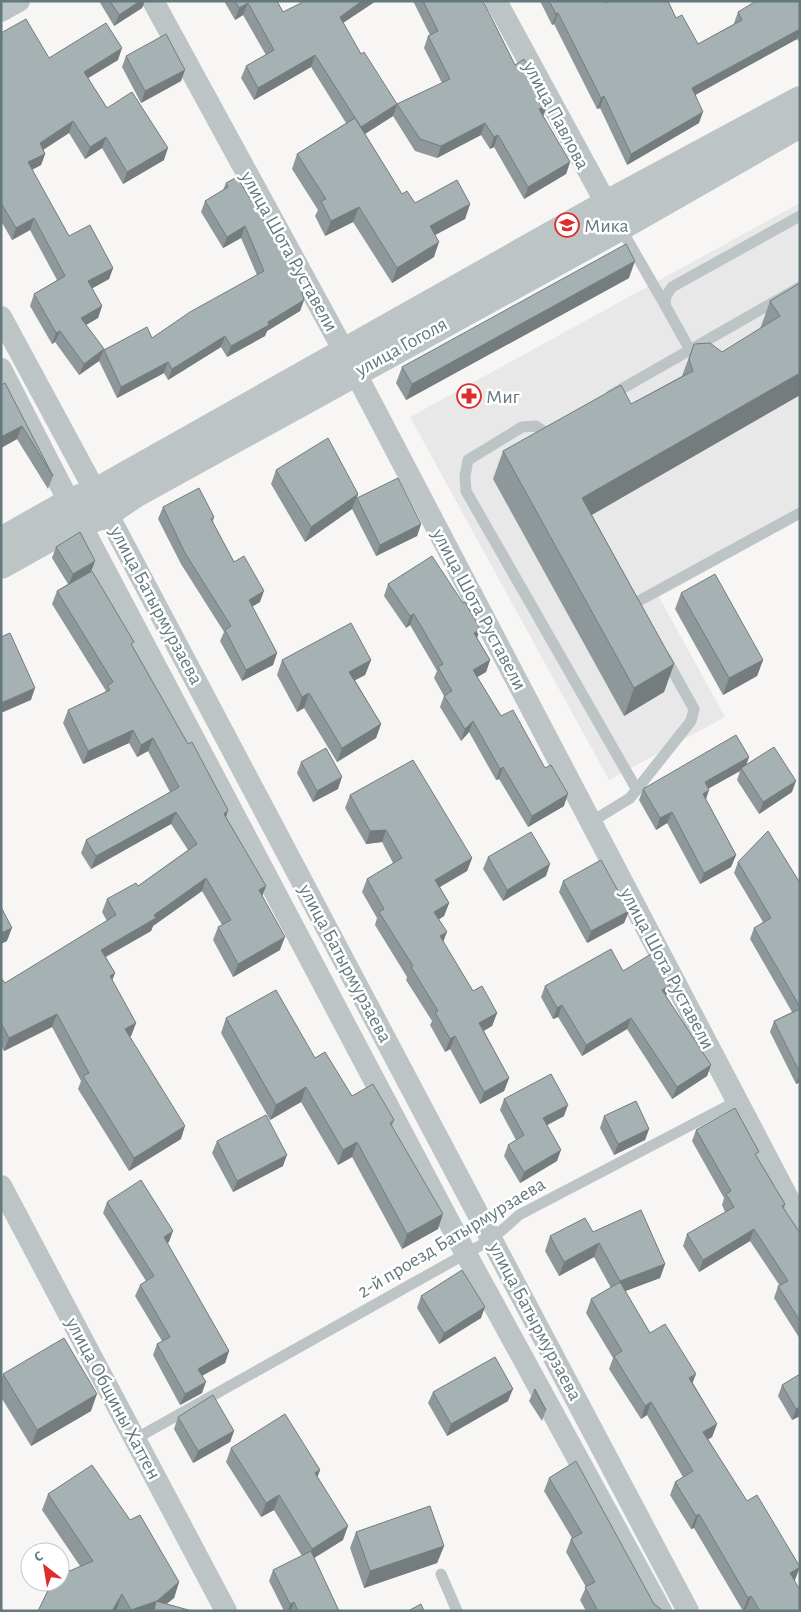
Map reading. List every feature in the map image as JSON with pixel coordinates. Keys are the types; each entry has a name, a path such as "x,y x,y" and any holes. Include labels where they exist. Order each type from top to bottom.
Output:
{"street":[{"path":"1,11 19,1"},
{"name":"улица Шота Руставели","path":"154,1 350,361 800,1221"},
{"name":"улица Павлова","path":"496,1 612,216"},
{"name":"улица Гоголя","path":"1,540 75,514 102,502 135,494 350,361 612,216 800,100"},
{"name":"улица Гоголя","path":"612,216 800,124"},
{"name":"улица Батырмурзаева","path":"1,317 102,502 688,1611"},
{"name":"улица Батырмурзаева","path":"1,369 75,514 466,1254 661,1611"},
{"name":"улица Гоголя","path":"1,565 60,532 75,514"},
{"name":"улица Общины Хаттен","path":"1,1186 226,1611"}],"lane":[{"path":"612,216 690,350"},
{"path":"665,305 666,296 672,287 800,216"},
{"path":"597,404 800,287"},
{"path":"563,423 546,433 536,426 522,427 468,460 465,476 466,491 637,790"},
{"path":"635,604 800,513"},
{"path":"591,822 630,798 691,721 694,709 658,644"},
{"name":"2-й проезд Батырмурзаева","path":"135,1439 492,1239 519,1215 737,1101"},
{"path":"441,1574 457,1611"}],"shaded area":[{"path":"800,203 800,519 659,597 725,717 609,780 410,417"}],"building":[{"path":"110,1 140,1 119,15"},
{"path":"235,1 277,1 283,12 305,1 362,1 340,17 361,54 364,52 397,104 361,127 315,55 258,88 246,66 274,50 248,3 239,8"},
{"path":"423,1 483,1 515,65 524,59 548,104 539,109 570,162 528,187 498,135 494,137 485,123 441,146 420,139 397,104 450,79 428,36 438,31"},
{"path":"549,1 604,1 605,3 609,1 668,1 676,18 682,15 698,44 742,20 738,12 756,1 800,1 800,29 692,88 703,112 631,154 604,96 601,98 558,13 556,14"},
{"path":"26,19 49,58 106,23 122,48 84,72 107,108 132,92 168,148 127,172 106,137 90,147 73,121 40,143 45,154 28,162 69,236 90,225 113,268 88,281 102,306 81,318 104,349 84,364 60,331 56,333 34,294 65,276 34,218 16,228 1,203 1,33"},
{"path":"166,34 185,70 145,91 126,56"},
{"path":"355,118 402,194 407,191 415,203 457,180 470,204 430,226 439,242 397,268 359,207 331,221 321,201 326,199 297,154"},
{"path":"237,177 277,243 280,242 299,281 304,300 268,322 269,325 231,346 225,336 172,369 168,362 121,387 104,350 147,327 152,338 190,312 264,271 245,226 227,237 205,201 228,187 226,183"},
{"path":"626,244 635,261 412,384 402,367"},
{"path":"800,283 800,373 582,498 674,664 634,688 503,451 621,385 631,404 693,371 689,359 694,344 710,343 722,352 780,316 770,301"},
{"path":"5,383 53,476 22,426 1,437 1,385"},
{"path":"328,438 358,494 311,527 276,470"},
{"path":"398,478 421,524 380,545 357,498"},
{"path":"199,488 214,517 211,519 234,562 244,556 264,591 249,600 277,653 246,670 225,630 231,626 185,553 163,507"},
{"path":"80,532 95,561 73,574 56,547"},
{"path":"432,556 463,603 465,602 480,629 474,633 490,660 473,670 501,716 513,710 545,768 551,765 568,794 532,816 503,767 500,769 473,721 465,729 444,696 452,691 438,667 443,664 414,614 410,616 388,584"},
{"path":"92,571 134,642 131,644 188,744 192,742 228,810 224,814 266,886 259,890 285,937 238,964 218,927 231,920 206,878 154,915 156,918 101,950 115,973 110,976 136,1023 125,1029 185,1126 134,1158 83,1076 89,1073 57,1014 9,1038 1,1023 1,978 5,983 116,915 107,899 136,883 138,886 197,844 176,812 96,856 86,840 179,787 153,738 141,745 133,730 88,751 68,710 110,690 107,686 113,682 57,591"},
{"path":"715,574 763,660 729,678 681,593"},
{"path":"351,623 371,660 349,672 381,724 342,748 309,693 302,697 282,660"},
{"path":"10,633 35,688 1,703 1,637"},
{"path":"736,735 749,757 705,782 709,790 703,794 736,855 704,873 672,812 660,818 643,789"},
{"path":"774,747 796,781 763,802 741,768"},
{"path":"326,748 342,777 317,791 301,762"},
{"path":"413,760 472,858 435,880 449,903 434,912 447,932 440,936 473,991 482,986 497,1013 479,1023 509,1078 484,1092 455,1036 450,1039 435,1012 438,1011 411,967 413,966 379,912 384,909 367,879 402,858 386,830 370,831 350,795"},
{"path":"768,831 800,883 800,1007 754,928 771,918 738,862"},
{"path":"531,832 550,864 507,890 488,857"},
{"path":"601,860 629,911 591,931 563,881"},
{"path":"1,907 12,928 1,933"},
{"path":"611,949 623,971 651,954 670,985 662,990 711,1065 677,1087 631,1018 586,1045 562,1005 557,1008 545,986"},
{"path":"276,990 315,1058 325,1052 352,1096 373,1084 394,1120 390,1123 443,1214 407,1234 357,1142 343,1150 306,1087 276,1105 226,1018"},
{"path":"800,1009 800,1073 774,1021"},
{"path":"551,1074 568,1105 543,1118 561,1150 524,1172 508,1145 524,1135 504,1099"},
{"path":"636,1101 649,1129 618,1144 604,1116"},
{"path":"735,1108 759,1152 755,1154 785,1204 782,1206 800,1233 800,1321 778,1286 788,1281 754,1229 703,1260 687,1234 734,1207 726,1194 731,1191 696,1130"},
{"path":"266,1115 287,1155 237,1181 217,1141"},
{"path":"141,1180 173,1231 164,1237 229,1351 198,1369 206,1382 185,1394 157,1344 170,1337 140,1285 154,1276 107,1202"},
{"path":"641,1210 665,1264 620,1281 599,1243 564,1262 550,1236 585,1218 593,1232"},
{"path":"462,1270 485,1307 444,1333 421,1296"},
{"path":"620,1282 650,1333 665,1324 696,1374 689,1378 717,1424 703,1432 747,1501 757,1495 800,1567 790,1573 800,1590 800,1611 760,1611 751,1596 748,1598 699,1514 696,1516 675,1482 693,1471 651,1402 645,1406 614,1356 622,1351 591,1299"},
{"path":"64,1338 97,1394 37,1430 3,1374"},
{"path":"495,1357 513,1389 451,1424 433,1392"},
{"path":"800,1374 800,1407 796,1409 782,1385"},
{"path":"535,1389 546,1410 534,1390"},
{"path":"213,1395 234,1431 198,1451 178,1417"},
{"path":"285,1414 320,1470 315,1473 348,1526 312,1549 279,1495 266,1503 231,1448"},
{"path":"576,1461 654,1604 662,1610 598,1611 585,1587 595,1582 571,1539 582,1533 549,1478"},
{"path":"92,1465 130,1520 140,1515 179,1582 157,1601 131,1610 122,1594 112,1611 38,1611 47,1592 70,1592 70,1571 93,1561 48,1494"},
{"path":"430,1506 444,1546 370,1571 356,1532"},
{"path":"311,1551 339,1611 298,1611 294,1602 290,1604 273,1570"},
{"path":"156,1601 192,1611 154,1611"},
{"path":"421,1604 424,1611 408,1611"}],"place":[{"name":"Мика","path":"567,225"},
{"name":"Миг","path":"469,396"}]}
